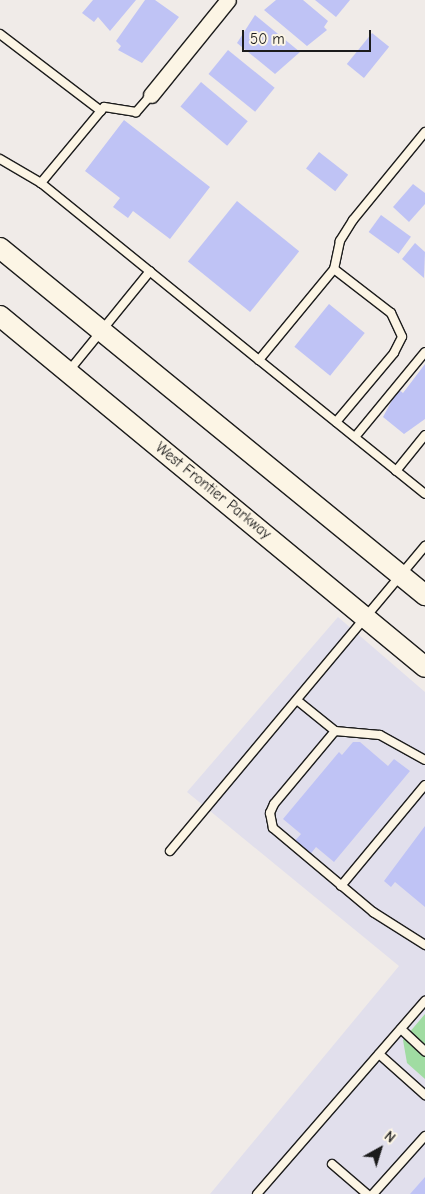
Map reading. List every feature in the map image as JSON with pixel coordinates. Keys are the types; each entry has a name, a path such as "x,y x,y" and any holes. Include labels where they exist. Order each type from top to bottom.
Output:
{"street":[{"path":"151,95 219,3"},
{"path":"0,248 425,595"},
{"name":"West Frontier Parkway","path":"0,316 425,667"}],"lane":[{"path":"0,34 101,111"},
{"path":"41,183 104,107 136,112 151,95"},
{"path":"259,360 334,269 340,240 353,220 425,132"},
{"path":"418,140 425,146"},
{"path":"0,160 41,183 425,494"},
{"path":"334,269 392,313 402,337 394,353 336,422"},
{"path":"68,372 150,271"},
{"path":"355,438 425,352"},
{"path":"396,471 425,435"},
{"path":"170,851 298,701 425,546"},
{"path":"298,701 335,731 380,735 425,760"},
{"path":"335,731 274,804 270,821 281,838 340,886 425,945"},
{"path":"340,886 425,785"},
{"path":"257,1194 425,1001"},
{"path":"400,1030 425,1051"},
{"path":"379,1054 425,1095"},
{"path":"373,1194 425,1136"},
{"path":"332,1164 367,1194"}],"shaded area":[{"path":"338,617 425,692 425,1194 210,1194 399,966 187,792"}],"green space":[{"path":"425,1014 425,1079 407,1063 403,1040"}],"building":[{"path":"93,0 136,0 110,31 98,17 94,22 82,13"},
{"path":"145,0 155,0 179,17 142,63 118,50 121,46 116,41"},
{"path":"276,0 303,0 328,21 324,27 327,30 307,46 264,10"},
{"path":"315,0 350,0 336,17"},
{"path":"255,15 300,52 275,74 237,43"},
{"path":"372,33 389,47 364,78 347,64"},
{"path":"228,50 275,88 255,112 208,74"},
{"path":"201,82 248,121 227,146 180,107"},
{"path":"124,120 210,187 170,239 133,211 128,218 113,207 120,198 85,171"},
{"path":"319,152 348,175 335,191 306,169"},
{"path":"413,184 425,193 425,204 409,222 393,207"},
{"path":"237,201 299,251 250,312 188,262"},
{"path":"381,215 411,237 399,254 369,232"},
{"path":"415,243 425,252 424,278 402,259"},
{"path":"329,304 365,333 330,376 294,347"},
{"path":"425,364 425,419 404,434 383,417 398,389 403,393"},
{"path":"353,742 360,742 388,766 394,759 410,771 334,862 316,847 309,856 293,843 301,834 283,819 339,752 342,755"},
{"path":"425,826 425,907 395,882 391,887 384,881"},
{"path":"425,1177 425,1194 410,1194"}]}
